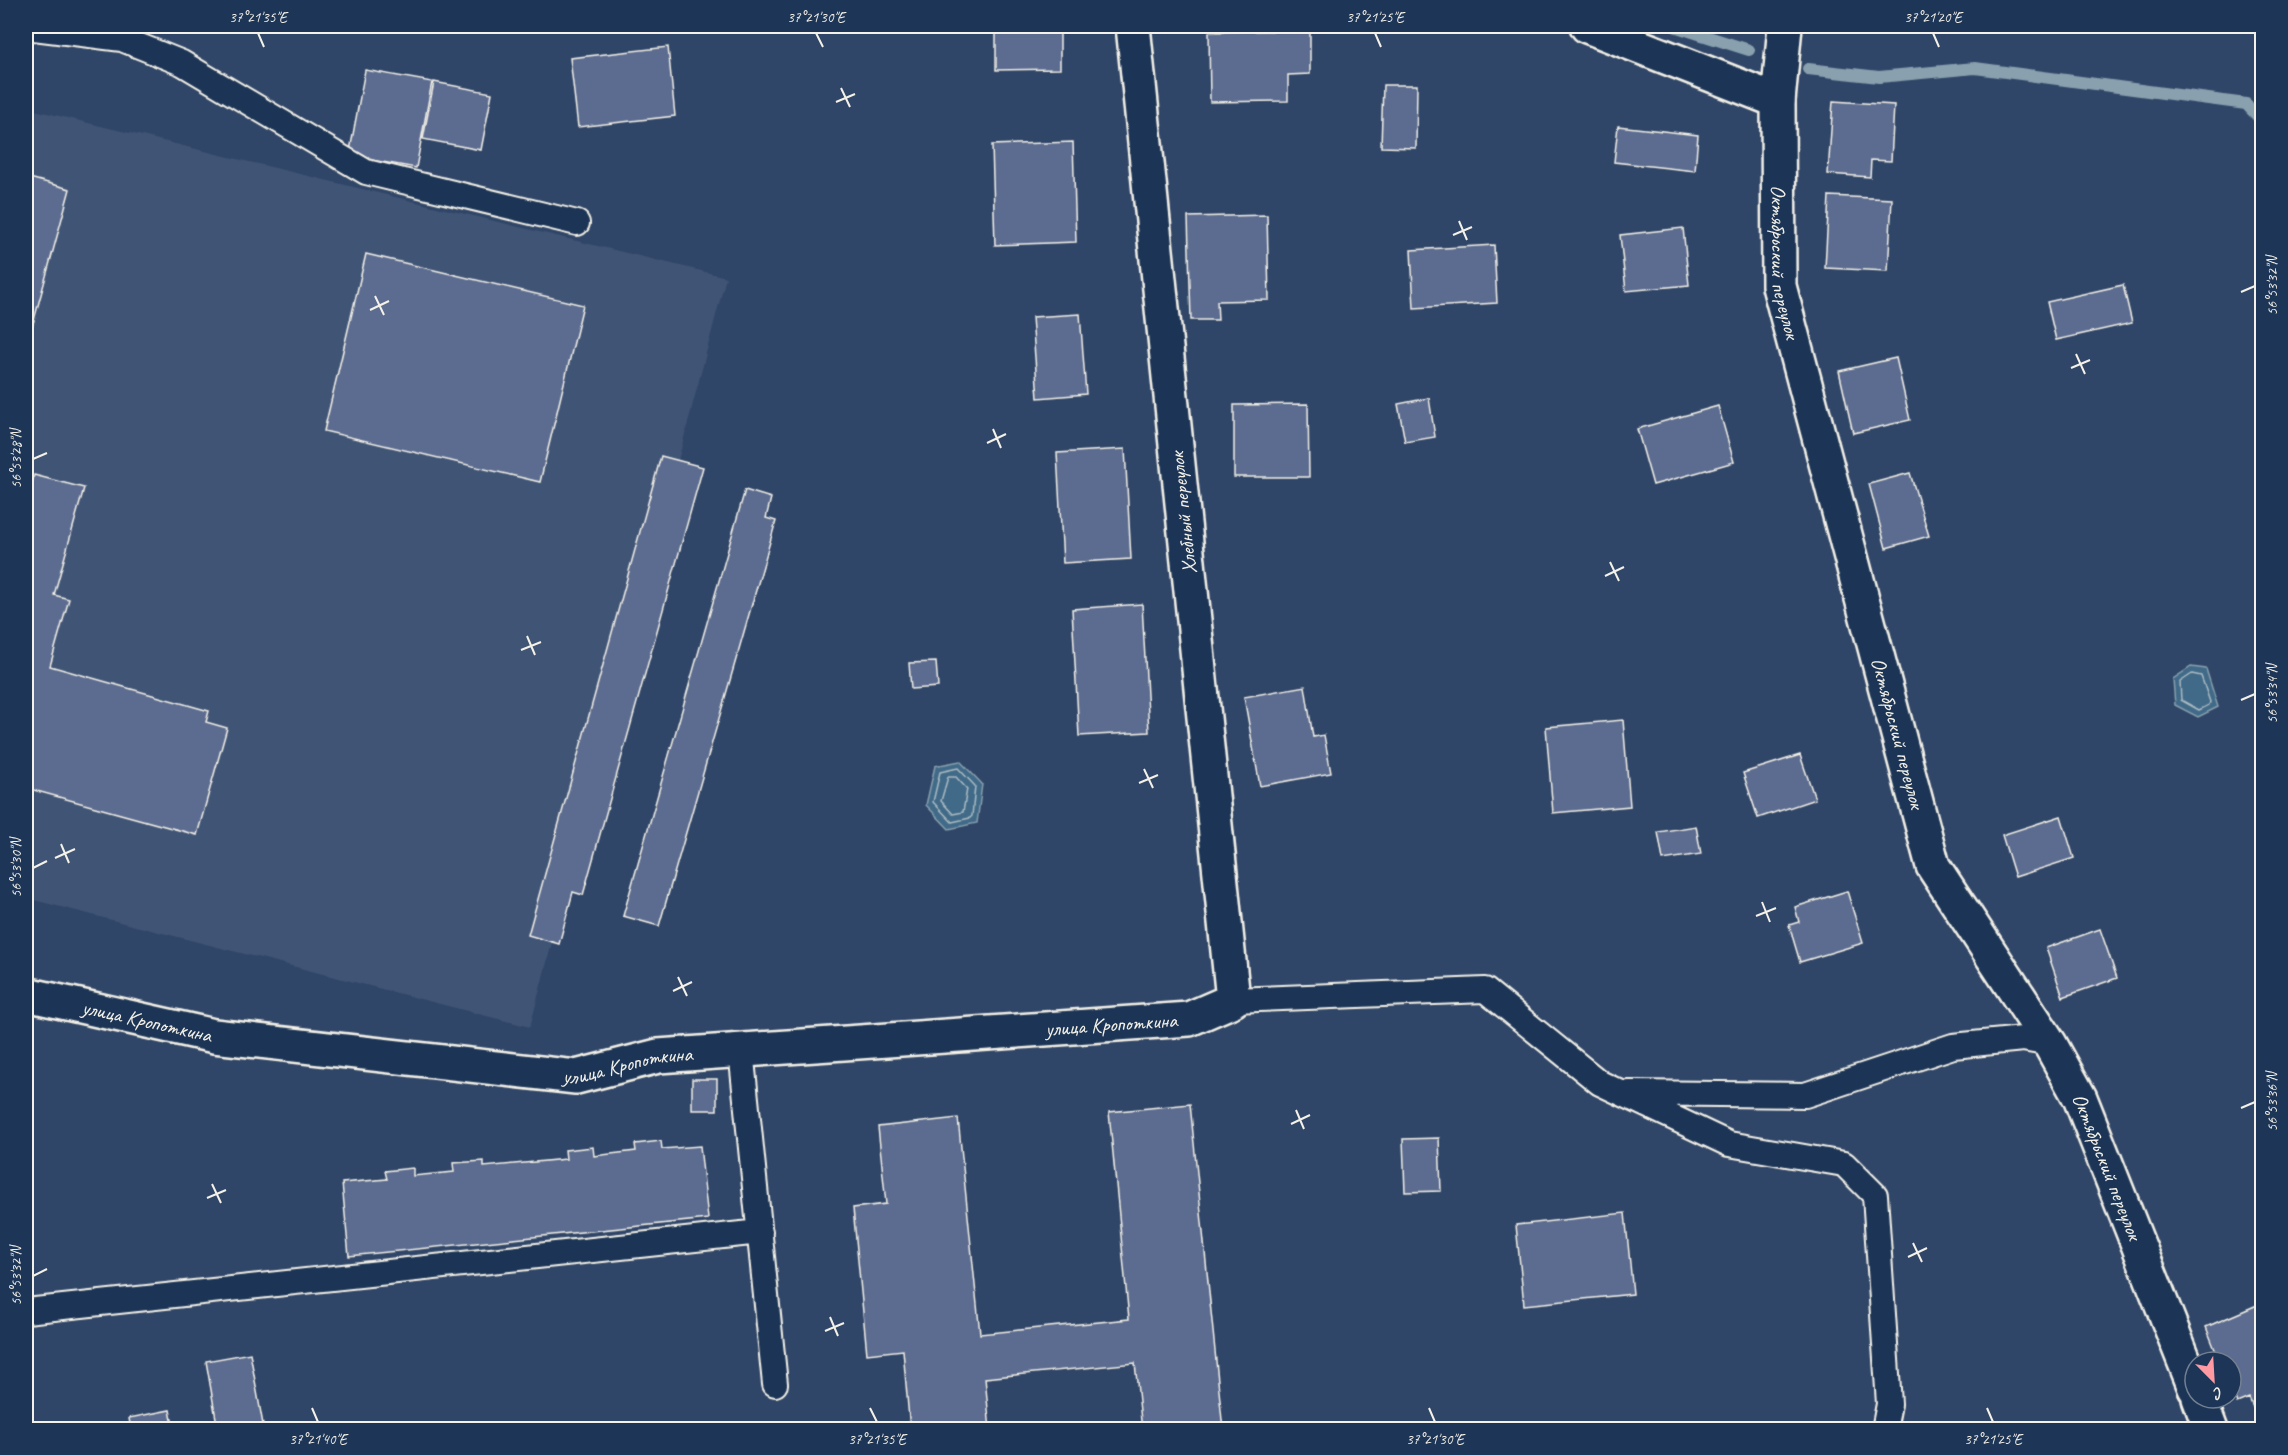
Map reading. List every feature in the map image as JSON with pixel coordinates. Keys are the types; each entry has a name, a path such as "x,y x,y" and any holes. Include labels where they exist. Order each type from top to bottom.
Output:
{"street":[{"name":"Хлебный переулок","path":"1133,26 1233,1000"},
{"path":"1587,26 1778,101"},
{"name":"Октябрьский переулок","path":"1785,26 1778,101 1779,286 1933,866 2049,1044 2080,1098 2183,1359"},
{"name":"улица Кропоткина","path":"26,994 214,1036 576,1077 658,1056 1189,1019 1233,1000"},
{"path":"2204,1410 2211,1430"}],"lane":[{"path":"26,27 122,39 182,63 366,172 577,223"},
{"path":"1233,1000 1485,990 1600,1083 1729,1144 1844,1164 1875,1195 1889,1404 1884,1430"},
{"path":"1622,1093 1805,1095 1953,1046 2024,1039 2049,1044"},
{"path":"741,1050 775,1384"},
{"path":"26,1311 760,1232"}],"shaded area":[{"path":"26,108 726,277 530,1027 26,898"}],"water":[{"path":"2191,667 2206,669 2218,707 2198,717 2175,705 2173,679"},
{"path":"960,761 982,784 977,823 949,829 926,805 935,766"}],"building":[{"path":"996,26 1060,26 1060,69 996,70"},
{"path":"1310,30 1310,74 1288,75 1288,101 1210,102 1209,32"},
{"path":"668,47 675,116 578,127 570,58"},
{"path":"365,70 432,82 416,168 349,156"},
{"path":"434,82 492,93 481,150 423,139"},
{"path":"1383,85 1417,85 1416,148 1381,147"},
{"path":"1833,101 1894,105 1891,161 1871,160 1870,177 1828,174"},
{"path":"1618,126 1698,135 1695,171 1614,162"},
{"path":"1073,142 1076,242 995,245 992,145"},
{"path":"26,177 70,189 31,331 26,329"},
{"path":"1829,196 1892,199 1888,271 1825,268"},
{"path":"1267,215 1269,300 1217,301 1218,320 1191,320 1188,217"},
{"path":"1683,228 1689,285 1626,291 1620,235"},
{"path":"1494,245 1497,303 1414,308 1411,250"},
{"path":"366,254 583,305 540,482 324,431"},
{"path":"2123,285 2132,323 2056,340 2047,302"},
{"path":"1080,314 1086,394 1038,398 1032,317"},
{"path":"1896,358 1910,420 1853,433 1839,371"},
{"path":"1429,398 1435,437 1405,442 1398,404"},
{"path":"1308,404 1309,477 1234,477 1234,405"},
{"path":"1718,406 1734,462 1653,485 1637,429"},
{"path":"1125,449 1131,559 1063,563 1057,453"},
{"path":"661,456 703,467 583,895 573,892 559,944 528,935"},
{"path":"1910,473 1929,536 1886,548 1869,484"},
{"path":"34,475 84,488 54,595 69,599 50,666 209,711 206,722 227,728 197,835 26,788 26,507"},
{"path":"745,490 771,498 766,518 776,521 659,926 623,916"},
{"path":"1142,604 1149,732 1079,736 1072,609"},
{"path":"936,662 938,687 911,689 909,663"},
{"path":"1305,686 1313,737 1324,735 1331,773 1260,786 1244,697"},
{"path":"1623,720 1630,806 1553,813 1546,727"},
{"path":"1800,755 1815,799 1758,818 1743,773"},
{"path":"2061,816 2074,858 2015,877 2002,835"},
{"path":"1696,826 1701,854 1663,860 1658,832"},
{"path":"1847,891 1863,943 1800,962 1789,925 1799,922 1795,907"},
{"path":"2100,929 2117,978 2063,997 2046,948"},
{"path":"692,1079 717,1079 717,1110 692,1110"},
{"path":"1190,1104 1223,1430 1142,1430 1135,1363 985,1378 990,1430 910,1430 903,1350 867,1354 853,1208 886,1204 878,1127 958,1118 980,1334 1129,1319 1109,1112"},
{"path":"1439,1138 1441,1191 1405,1192 1403,1139"},
{"path":"661,1141 662,1149 700,1146 708,1219 349,1256 342,1183 387,1179 385,1171 413,1168 413,1176 454,1172 453,1163 484,1161 484,1167 566,1159 565,1150 593,1147 594,1156 636,1151 635,1144"},
{"path":"1625,1213 1633,1294 1524,1305 1516,1225"},
{"path":"2262,1303 2262,1426 2249,1398 2243,1400 2243,1350 2215,1350 2206,1327"},
{"path":"250,1353 264,1430 218,1430 206,1361"},
{"path":"170,1410 174,1430 131,1430 129,1418"}],"waterway":[{"path":"1674,26 1749,50"},
{"path":"1808,69 1879,77 1975,68 2246,104 2262,121"}]}
